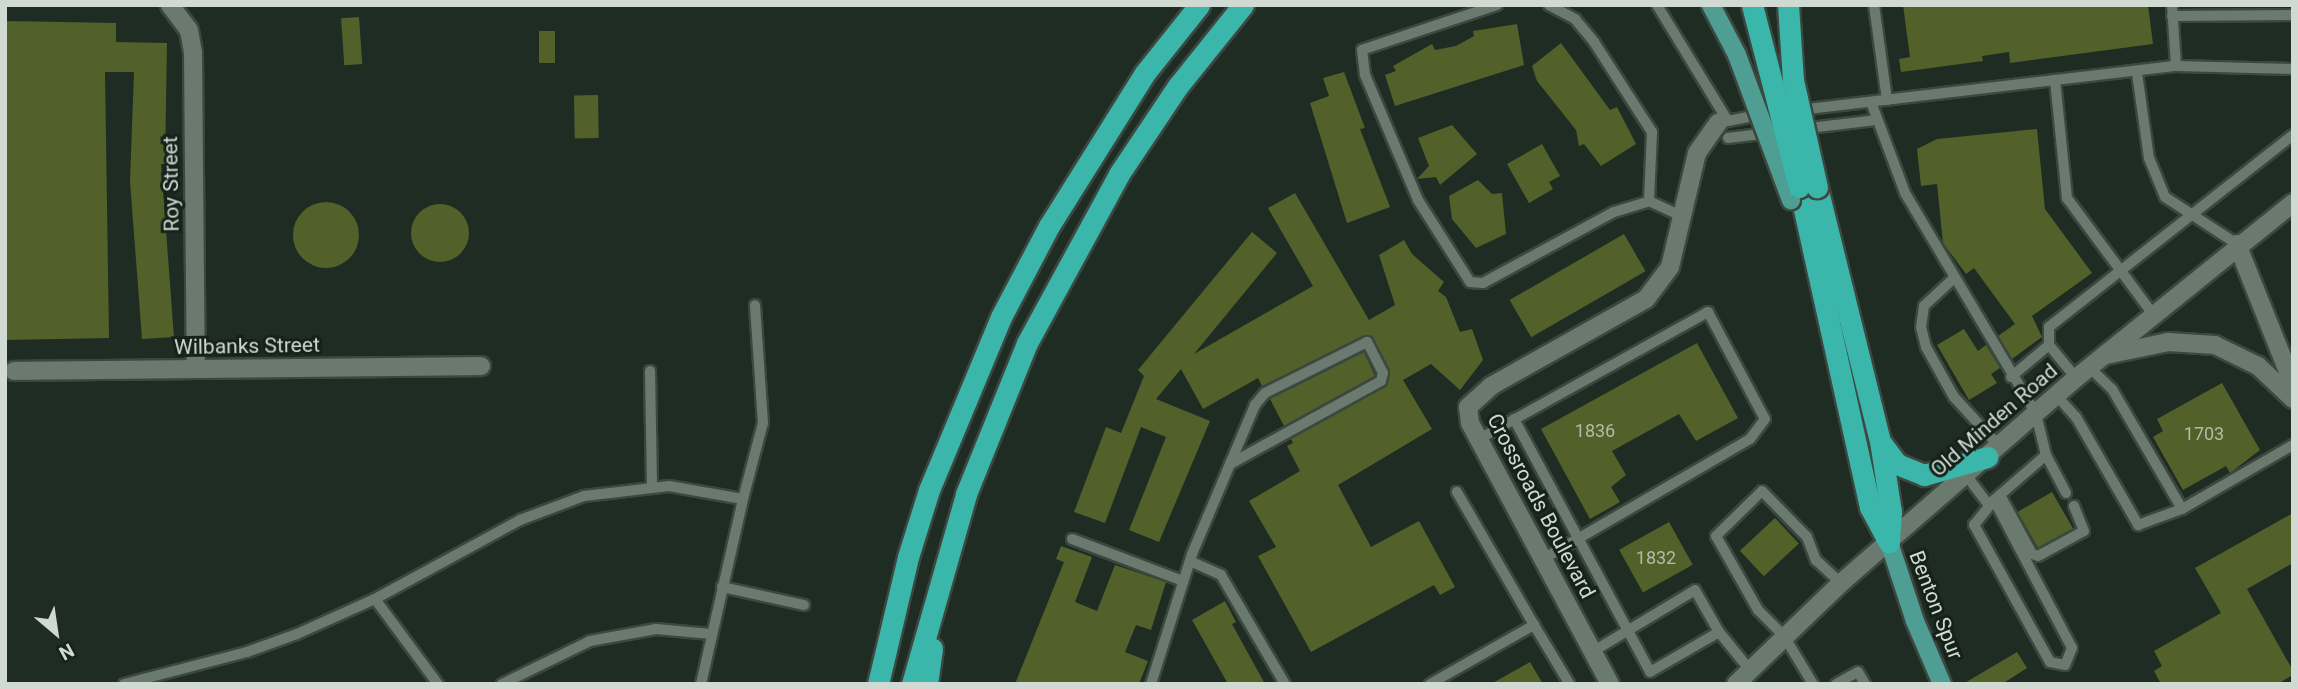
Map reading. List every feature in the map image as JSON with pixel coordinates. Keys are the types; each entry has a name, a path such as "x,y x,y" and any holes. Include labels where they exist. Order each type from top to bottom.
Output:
{"highway":[{"path":"878,684 908,557 969,387 1049,226 1145,73 1199,5"},
{"path":"912,684 935,591 966,494 1027,343 1088,226 1178,86 1243,5"},
{"path":"1752,5 1802,191 1880,441 1891,512 1889,542"},
{"path":"1788,5 1802,191 1870,507 1889,542"},
{"path":"1880,441 1897,464 1924,475 1993,452"},
{"path":"927,684 935,591"}],"main road":[{"path":"1710,5 1802,191"},
{"name":"Benton Spur","path":"1889,542 1915,621 1942,684"}],"street":[{"name":"Roy Street","path":"170,5 189,30 193,53 196,369"},
{"name":"Crossroads Boulevard","path":"1610,684 1467,415 1473,399 1646,299 1670,267 1698,153 1724,126"},
{"name":"Old Minden Road","path":"1736,684 1840,583 2082,372 2237,244 2293,203"},
{"path":"2237,244 2293,384"},
{"path":"2103,355 2168,342 2215,345 2258,366 2293,399"},
{"name":"Wilbanks Street","path":"14,371 481,366"}],"lane":[{"path":"1497,5 1362,50 1365,75 1418,200 1470,282 1483,283 1614,212 1648,201 1681,216"},
{"path":"1549,5 1575,19 1594,41 1652,132 1648,201"},
{"path":"1657,5 1724,126"},
{"path":"1874,5 1887,100"},
{"path":"2176,66 2172,11 2293,15"},
{"path":"1724,126 1871,102 2137,73 2176,66 2293,69"},
{"path":"2137,73 2157,182 2174,206 2237,244"},
{"path":"2054,80 2067,198 2152,313"},
{"path":"1871,102 1905,193 2011,377 2036,414 2046,455 2066,492"},
{"path":"1724,126 1877,120"},
{"path":"2011,377 2049,345 2049,327 2188,214 2293,135"},
{"path":"1954,278 1924,306 1921,327 1926,347 1954,397 1993,452"},
{"path":"701,684 743,499 764,423 755,305"},
{"path":"1479,439 1708,312 1765,419 1750,439 1543,559"},
{"path":"1152,684 1189,561 1230,464 1255,405 1265,393 1367,342 1383,373 1381,381 1230,464"},
{"path":"2049,345 2082,372 2112,388 2182,509"},
{"path":"650,371 652,487"},
{"path":"2056,395 2076,417 2138,525 2182,509 2293,445"},
{"path":"1514,419 1650,672 1719,632"},
{"path":"1995,500 2071,648 2065,665 2050,662 1974,525 1995,500 2046,455"},
{"path":"1966,475 1995,500 2032,554 2038,556"},
{"path":"124,684 247,652 375,598 549,507 584,496 652,487 702,489 743,499"},
{"path":"1813,684 1784,636 1758,610 1716,536 1762,491 1807,537 1816,559 1840,583"},
{"path":"1457,492 1569,683"},
{"path":"2030,569 2038,556 2084,531 2074,506"},
{"path":"1072,539 1183,581"},
{"path":"1189,561 1221,575 1285,684"},
{"path":"722,587 804,605"},
{"path":"1592,652 1695,590 1719,632 1750,670"},
{"path":"375,598 438,684"},
{"path":"1430,684 1534,625"},
{"path":"502,684 547,658 601,638 656,629 711,634"},
{"path":"1836,684 1858,672 1865,684"}],"building":[{"path":"1903,5 2148,5 2153,44 2010,63 2009,52 1982,56 1983,61 1901,72 1899,59 1910,57"},
{"path":"359,17 362,64 344,65 341,18"},
{"path":"5,21 116,23 116,42 167,43 165,164 161,164 174,337 142,339 130,181 134,72 105,72 109,338 5,340"},
{"path":"1517,24 1524,65 1395,106 1385,75 1396,71 1393,66 1432,44 1435,50 1456,46 1474,36 1473,31"},
{"path":"539,31 555,31 555,63 539,63"},
{"path":"1561,43 1610,110 1617,107 1636,144 1601,166 1584,144 1579,146 1576,130 1537,81 1532,66"},
{"path":"1344,72 1365,128 1360,129 1390,207 1347,223 1310,103 1329,96 1323,78"},
{"path":"574,95 598,95 599,138 575,138"},
{"path":"1452,125 1477,154 1440,185 1436,177 1417,179 1429,166 1418,138"},
{"path":"2037,129 2045,209 2092,273 2032,316 2042,337 2012,359 1998,336 2015,324 1974,268 1966,274 1943,243 1937,184 1921,186 1917,149 1937,139"},
{"path":"1542,144 1560,176 1549,182 1553,189 1529,203 1507,164"},
{"path":"1478,180 1492,194 1502,193 1506,234 1476,248 1452,219 1449,196"},
{"path":"1295,193 1369,320 1395,305 1379,255 1404,240 1412,254 1444,282 1438,291 1446,297 1460,332 1472,329 1483,360 1460,390 1431,364 1403,380 1432,429 1338,485 1371,547 1419,521 1455,587 1440,595 1434,585 1311,652 1258,556 1276,547 1249,501 1300,471 1287,446 1293,443 1291,439 1387,385 1390,370 1370,335 1262,386 1258,378 1203,409 1181,369 1156,399 1210,421 1159,542 1129,530 1166,437 1141,427 1105,523 1074,512 1106,427 1121,433 1144,376 1138,370 1252,232 1277,253 1194,354 1313,286 1268,208"},
{"path":"319,202 333,202 345,207 354,216 359,235 357,248 350,259 333,268 319,268 307,263 298,254 293,242 293,228 298,216 307,207"},
{"path":"434,204 446,204 461,212 469,227 469,239 461,254 446,262 434,262 419,254 411,239 411,227 419,212"},
{"path":"1624,234 1646,271 1531,337 1510,300"},
{"path":"1964,329 1978,351 1986,345 2000,368 1991,374 1997,383 1969,400 1937,345"},
{"path":"1697,343 1738,418 1696,441 1679,414 1612,451 1626,475 1611,487 1620,502 1590,519 1541,429"},
{"path":"1364,352 1375,376 1284,426 1270,399"},
{"path":"2222,383 2260,450 2230,473 2226,466 2183,490 2153,437 2163,431 2157,419"},
{"path":"2052,492 2074,529 2039,549 2017,512"},
{"path":"2293,513 2293,563 2247,589 2292,669 2291,676 2278,684 2161,684 2154,671 2162,666 2154,651 2221,613 2195,568"},
{"path":"1775,518 1799,544 1764,576 1740,551"},
{"path":"1669,522 1693,565 1643,592 1619,550"},
{"path":"1061,546 1092,557 1075,602 1097,611 1115,565 1166,582 1151,630 1136,625 1125,652 1148,661 1139,684 1015,684 1064,562 1056,559"},
{"path":"1225,601 1236,622 1232,624 1265,684 1228,684 1192,620"},
{"path":"2017,652 2027,668 2002,684 1963,684"},
{"path":"1530,662 1543,684 1491,684"}]}
